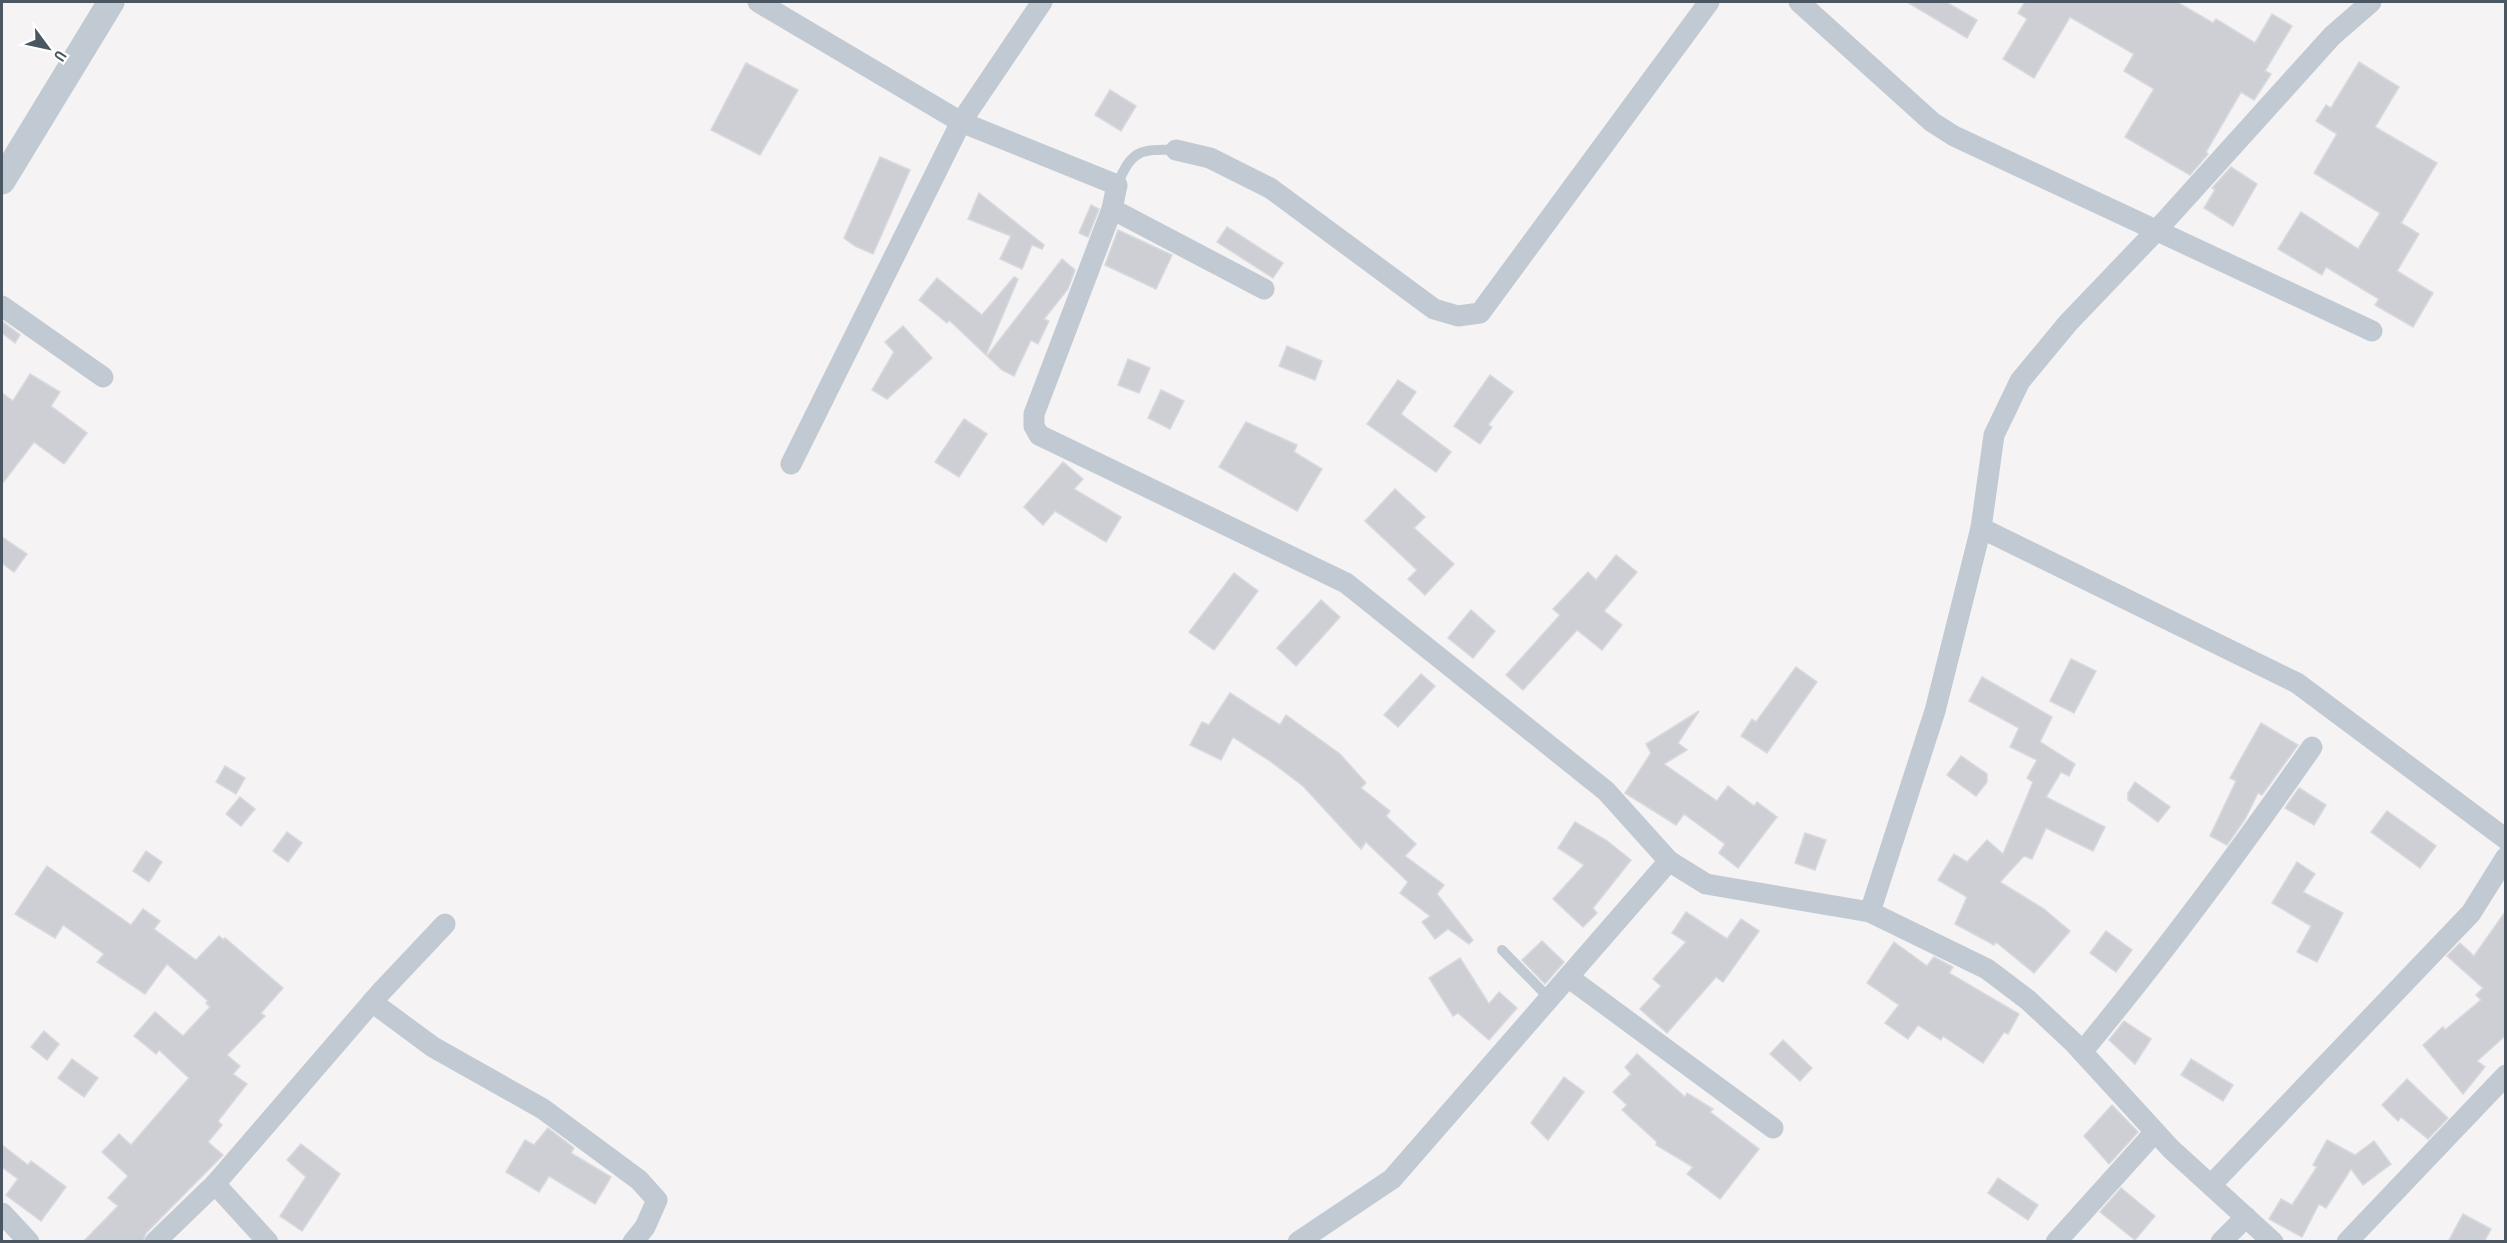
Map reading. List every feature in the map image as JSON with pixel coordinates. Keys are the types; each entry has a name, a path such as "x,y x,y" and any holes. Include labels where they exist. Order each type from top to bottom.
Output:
{"street":[{"path":"2,181 111,2"},
{"path":"758,2 962,122 1117,184 1112,209 1034,414 1034,426 1039,435 1346,583 1606,791 1669,861 1706,884 1870,912 1987,969 2028,1000 2082,1052 2155,1132 2273,1242"},
{"path":"791,464 962,122 1042,2"},
{"path":"1176,150 1210,158 1270,188 1434,309 1458,316 1480,313 1709,2"},
{"path":"1799,2 1932,122 1954,136 2373,331"},
{"path":"1870,912 1935,711 1982,528 1994,435 2020,381 2068,323 2156,231 2332,36 2371,2"},
{"path":"1112,209 1264,289"},
{"path":"2,306 103,377"},
{"path":"1982,528 2297,683 2505,839"},
{"path":"2082,1052 2132,992 2253,832 2312,747"},
{"path":"2211,1185 2471,912 2505,857"},
{"path":"1298,1242 1392,1179 1669,861"},
{"path":"154,1242 215,1184 372,1002 445,924"},
{"path":"1568,976 1773,1128"},
{"path":"372,1002 433,1047 543,1109 639,1180 657,1200 655,1209 645,1227 633,1242"},
{"path":"2347,1242 2505,1075"},
{"path":"2056,1242 2155,1132"},
{"path":"215,1184 268,1242"},
{"path":"2,1213 29,1242"},
{"path":"2221,1242 2246,1216"}],"lane":[{"path":"1117,184 1127,160 1148,149 1176,150"},
{"path":"1502,950 1549,998"}],"building":[{"path":"1907,2 1946,2 1977,20 1967,38"},
{"path":"2025,2 2177,2 2213,23 2216,19 2255,43 2272,14 2292,26 2265,71 2271,74 2254,100 2241,92 2206,152 2208,154 2190,175 2125,137 2154,89 2124,71 2134,54 2070,17 2034,78 2003,59 2027,19 2018,13"},
{"path":"2359,62 2399,87 2375,127 2437,163 2401,223 2419,234 2397,271 2433,293 2413,327 2375,305 2379,299 2326,267 2322,275 2278,249 2301,212 2358,249 2380,213 2314,173 2337,134 2316,121 2326,105 2331,108"},
{"path":"746,63 798,90 760,155 711,130"},
{"path":"1110,90 1136,106 1121,131 1095,115"},
{"path":"880,157 910,170 873,254 844,238"},
{"path":"2231,167 2257,184 2233,226 2204,208 2215,190 2212,188"},
{"path":"979,193 1044,245 1042,249 1032,245 1022,269 1000,259 1011,236 968,219"},
{"path":"1091,205 1099,209 1088,237 1079,233"},
{"path":"1227,227 1283,263 1273,278 1217,242"},
{"path":"1118,230 1172,255 1156,289 1105,265"},
{"path":"1062,259 1075,270 1068,289 1044,319 1049,321 1038,344 1031,340 1014,376 1002,370 987,356"},
{"path":"1014,277 1018,279 986,355 949,320 947,323 919,300 937,278 982,315"},
{"path":"2,321 20,335 15,343 2,333"},
{"path":"903,326 932,358 887,399 872,390 894,352 885,342"},
{"path":"1287,346 1322,361 1315,380 1279,366"},
{"path":"1128,359 1150,368 1139,393 1118,385"},
{"path":"30,374 60,392 51,406 87,433 64,464 34,442 2,484 2,393 13,401"},
{"path":"1490,375 1513,392 1488,425 1492,427 1480,444 1454,426"},
{"path":"1398,380 1416,392 1401,414 1451,452 1436,472 1367,424"},
{"path":"1161,390 1184,401 1170,429 1148,418"},
{"path":"964,419 987,434 959,477 935,462"},
{"path":"1246,422 1297,445 1294,452 1322,469 1297,511 1219,467"},
{"path":"1063,462 1083,479 1074,489 1121,517 1106,542 1055,511 1043,525 1024,507"},
{"path":"1395,489 1425,517 1414,528 1454,564 1425,595 1408,579 1417,570 1365,521"},
{"path":"2,537 27,554 14,572 2,563"},
{"path":"1616,555 1637,572 1604,611 1622,625 1602,650 1577,630 1523,690 1506,675 1560,615 1553,609 1588,572 1596,580"},
{"path":"1234,573 1258,591 1214,650 1189,632"},
{"path":"1321,600 1340,617 1296,666 1277,648"},
{"path":"1471,610 1495,631 1473,658 1448,638"},
{"path":"2071,659 2096,671 2074,713 2050,701"},
{"path":"1796,667 1817,682 1767,753 1741,736 1752,719 1756,722"},
{"path":"1421,674 1435,686 1398,727 1384,715"},
{"path":"1982,677 2052,717 2040,742 2075,764 2069,776 2061,772 2046,797 2105,827 2093,851 2046,828 2032,859 2024,856 2000,882 2044,909 2070,931 2034,973 1996,942 1994,945 1955,924 1967,897 1938,880 1954,854 1967,862 1987,840 2003,854 2033,782 2027,778 2037,760 2010,747 2019,728 1969,701"},
{"path":"1230,693 1280,725 1286,715 1340,754 1366,783 1361,788 1390,811 1386,816 1416,844 1405,856 1444,885 1437,894 1473,940 1469,944 1448,929 1435,939 1422,922 1430,916 1400,893 1408,882 1366,842 1361,849 1303,786 1270,761 1233,737 1221,760 1190,745 1202,722 1209,725"},
{"path":"1699,711 1678,743 1687,750 1664,764 1717,801 1728,786 1754,806 1757,802 1777,817 1738,868 1719,853 1725,844 1684,814 1676,825 1625,793 1651,753 1646,744"},
{"path":"2261,723 2298,745 2262,795 2258,793 2245,819 2227,845 2210,836 2236,781 2230,778"},
{"path":"1961,756 1987,774 1987,782 1976,796 1947,775"},
{"path":"225,766 245,778 236,794 216,782"},
{"path":"2135,782 2170,807 2158,822 2128,800 2128,793"},
{"path":"2299,788 2326,805 2314,825 2285,808"},
{"path":"240,797 255,809 241,826 226,814"},
{"path":"2387,811 2436,846 2420,868 2371,832"},
{"path":"1575,822 1606,840 1631,860 1593,908 1597,913 1583,927 1553,899 1584,865 1558,848"},
{"path":"287,832 302,843 288,862 273,851"},
{"path":"1805,833 1826,840 1815,870 1795,863"},
{"path":"146,851 162,862 149,882 133,871"},
{"path":"2297,862 2315,874 2303,892 2343,913 2317,962 2297,952 2311,926 2272,903"},
{"path":"47,866 131,925 143,909 160,921 154,929 196,960 219,936 224,940 225,938 283,988 261,1013 265,1016 227,1055 240,1066 233,1074 247,1084 218,1121 222,1125 208,1142 223,1155 146,1233 143,1242 83,1242 118,1206 108,1198 128,1176 102,1152 119,1134 131,1145 189,1078 159,1050 156,1054 134,1036 155,1012 183,1036 210,1007 206,1003 208,1001 167,964 145,994 97,962 104,954 63,925 55,938 15,914"},
{"path":"1686,912 1727,939 1741,919 1759,931 1723,982 1716,977 1667,1033 1640,1009 1661,986 1653,979 1686,942 1672,933"},
{"path":"2505,912 2505,1036 2477,1061 2485,1067 2463,1094 2423,1045 2443,1027 2445,1030 2481,1000 2476,995 2483,988 2447,956 2460,943 2474,956"},
{"path":"2106,931 2132,950 2116,972 2090,953"},
{"path":"1542,941 1564,962 1545,984 1522,960"},
{"path":"1894,942 1927,966 1934,957 1953,967 1949,973 2019,1014 2008,1034 2004,1032 1983,1063 1943,1036 1941,1040 1918,1025 1908,1039 1885,1023 1899,1005 1867,983"},
{"path":"1460,958 1489,1004 1499,992 1517,1008 1489,1040 1458,1013 1453,1016 1429,978"},
{"path":"2124,1021 2151,1039 2135,1064 2109,1040"},
{"path":"44,1031 59,1044 47,1060 31,1047"},
{"path":"1783,1040 1812,1068 1800,1081 1770,1054"},
{"path":"1637,1054 1685,1097 1687,1093 1713,1109 1710,1112 1759,1149 1720,1199 1687,1174 1693,1167 1656,1145 1657,1142 1622,1110 1627,1105 1613,1092 1631,1074 1625,1067"},
{"path":"72,1059 98,1078 84,1097 58,1078"},
{"path":"2191,1059 2233,1085 2223,1101 2181,1075"},
{"path":"1564,1077 1584,1092 1548,1140 1531,1123"},
{"path":"2407,1079 2448,1118 2428,1139 2401,1117 2398,1121 2382,1105"},
{"path":"2112,1105 2138,1132 2109,1164 2084,1136"},
{"path":"548,1128 574,1148 571,1153 611,1177 595,1204 549,1176 539,1192 506,1172 525,1140 534,1145"},
{"path":"2327,1140 2355,1155 2374,1141 2391,1164 2363,1185 2351,1169 2326,1208 2319,1204 2302,1237 2269,1219 2281,1199 2292,1205 2317,1167 2313,1165"},
{"path":"301,1144 340,1174 302,1231 280,1216 306,1177 287,1160"},
{"path":"2,1145 28,1165 31,1161 66,1187 41,1221 6,1195 18,1179 2,1167"},
{"path":"1998,1178 2038,1205 2028,1220 1988,1193"},
{"path":"2121,1188 2155,1216 2135,1240 2100,1212"},
{"path":"2463,1214 2491,1229 2484,1242 2448,1242"}]}
